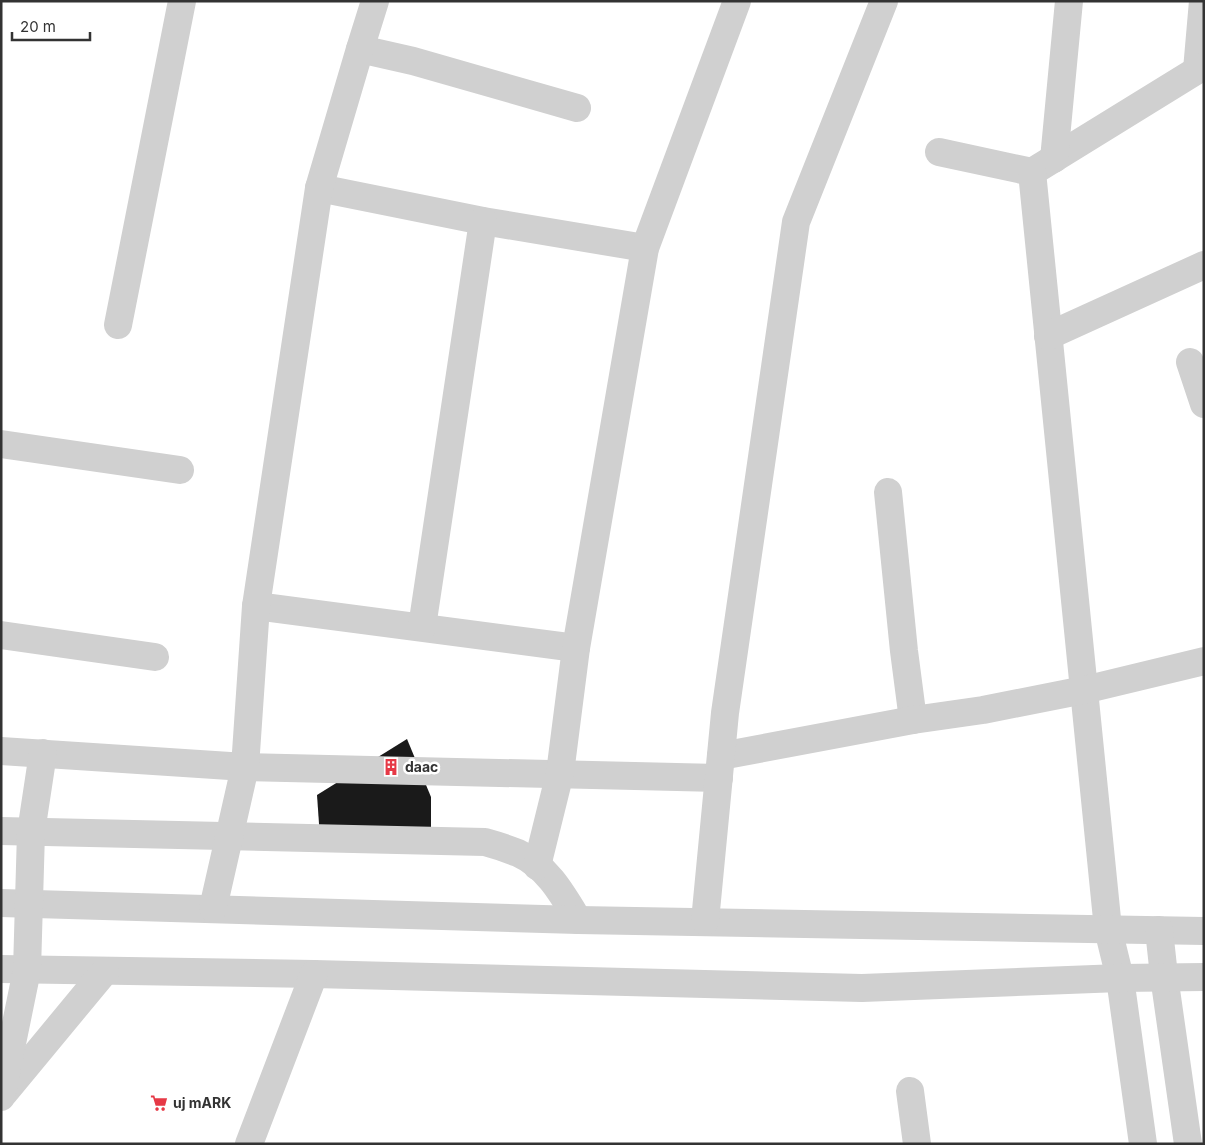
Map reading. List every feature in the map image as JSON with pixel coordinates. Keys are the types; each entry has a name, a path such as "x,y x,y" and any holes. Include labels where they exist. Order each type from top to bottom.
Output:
{"street":[{"path":"118,325 182,1"},
{"path":"213,908 245,767 256,606 318,188 375,1"},
{"path":"537,866 560,773 576,648 646,248 737,1"},
{"path":"705,921 726,703 796,222 884,1"},
{"path":"1069,1 1043,166 1048,336 1108,928 1120,978 1143,1144"},
{"path":"939,152 1043,166 1201,68 1203,1"},
{"path":"360,49 422,64 577,108"},
{"path":"318,188 483,221 646,248"},
{"path":"422,627 483,221"},
{"path":"1048,336 1204,265"},
{"path":"1190,362 1204,404"},
{"path":"1,444 180,470"},
{"path":"888,492 913,720"},
{"path":"256,606 576,648"},
{"path":"1,635 155,656"},
{"path":"1,751 245,767 560,773 720,767 913,720 983,710 1084,690 1204,662"},
{"path":"1,1097 14,970 30,903 31,832 43,753"},
{"path":"1,831 485,842 520,854 537,866 555,884 578,920"},
{"path":"1,903 578,920 1204,931"},
{"path":"1159,930 1188,1144"},
{"path":"14,970 314,974 862,988 1164,976 1204,977"},
{"path":"1,1097 105,971"},
{"path":"258,1141 314,974"},
{"path":"910,1091 917,1144"}],"building":[{"name":"daac","path":"407,739 431,797 431,840 320,838 317,795"}],"place":[{"name":"daac","path":"391,767"},
{"name":"uj mARK","path":"159,1103"}]}
